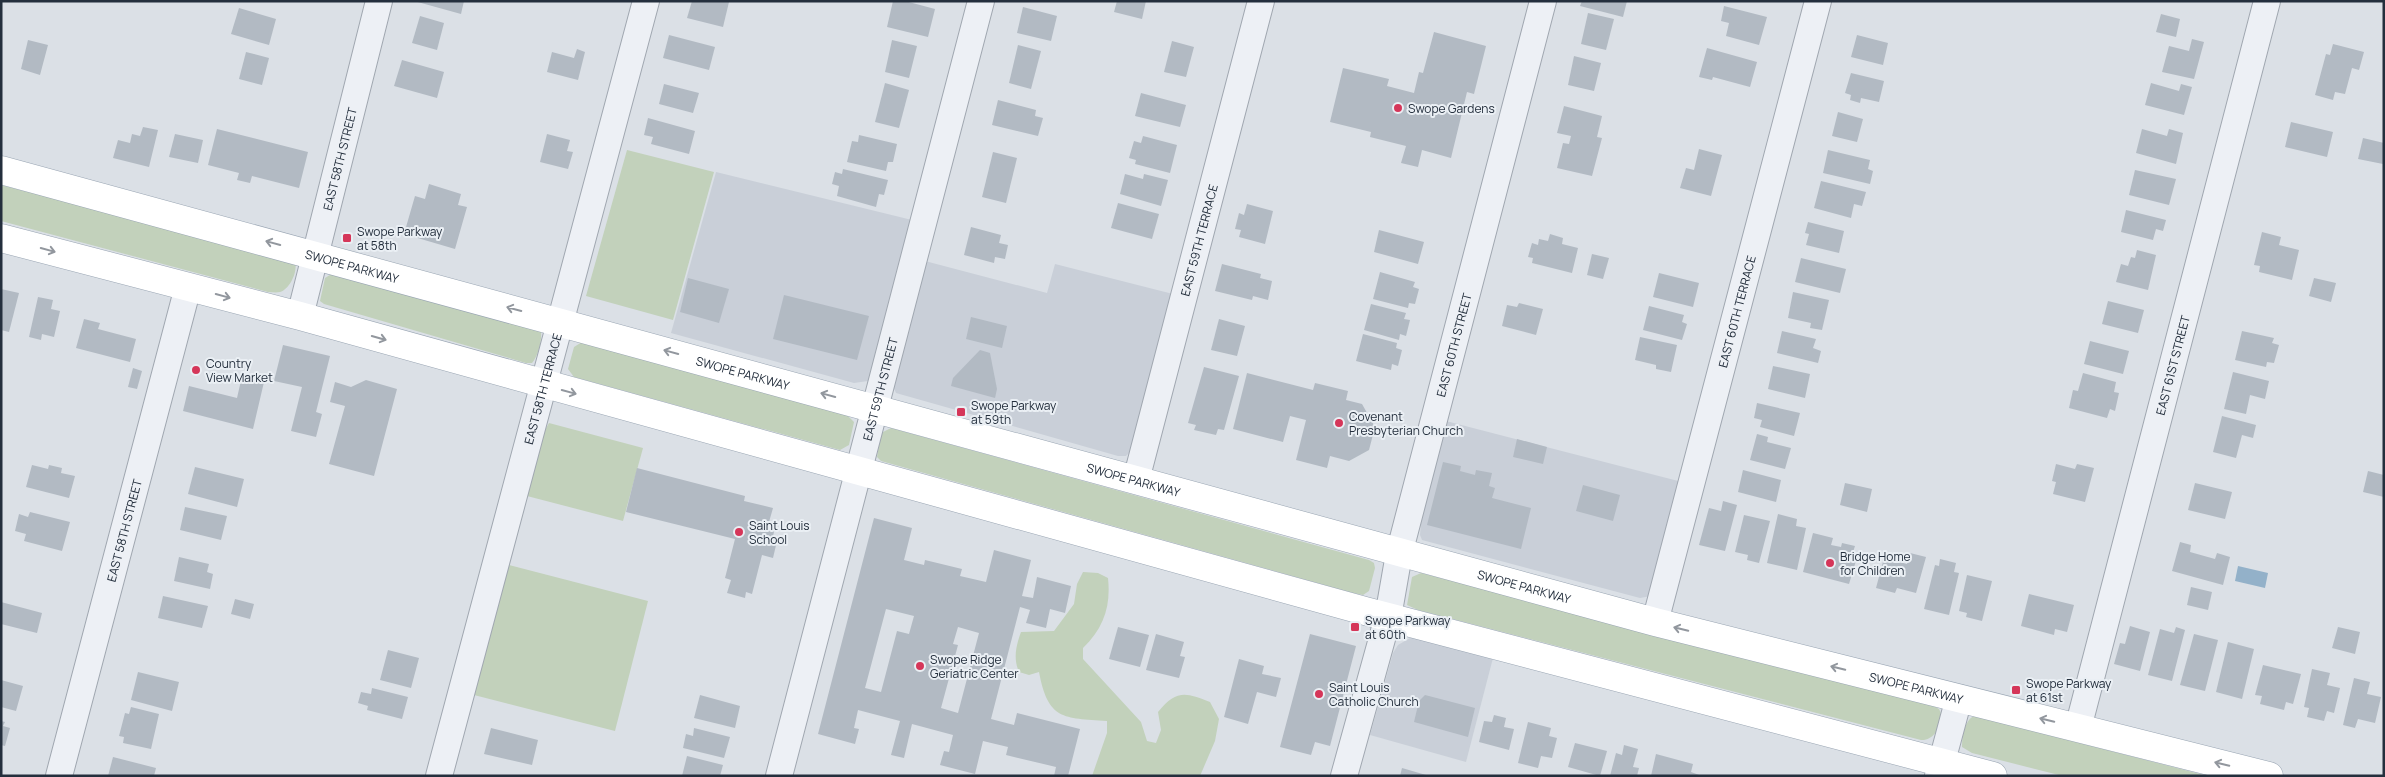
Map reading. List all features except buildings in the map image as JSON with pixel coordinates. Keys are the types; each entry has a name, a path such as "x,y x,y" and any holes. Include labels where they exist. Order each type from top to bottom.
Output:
{"main road":[{"name":"SWOPE PARKWAY","path":"1,170 315,254 1399,554 1654,622 2269,776"},
{"path":"1,238 300,316 1939,769 1994,776"}],"street":[{"name":"EAST 58TH STREET","path":"300,316 379,1"},
{"name":"EAST 58TH TERRACE","path":"439,776 646,1"},
{"name":"EAST 59TH STREET","path":"779,776 981,1"},
{"name":"EAST 59TH TERRACE","path":"1136,480 1261,1"},
{"name":"EAST 60TH STREET","path":"1344,776 1388,617 1399,554 1543,1"},
{"name":"EAST 60TH TERRACE","path":"1654,622 1818,1"},
{"name":"EAST 61ST STREET","path":"2078,728 2267,1"},
{"name":"EAST 58TH STREET","path":"59,776 188,286"},
{"path":"1939,769 1959,698"}],"shaded area":[{"path":"716,172 912,220 871,378 868,381 854,383 671,333"},
{"path":"925,261 1047,293 1055,264 1173,294 1130,452 1126,456 1118,456 896,393 893,386"},
{"path":"1446,421 1686,483 1651,596 1640,598 1422,540 1420,535 1421,523"},
{"path":"1410,638 1419,638 1493,658 1466,762 1370,735 1393,653 1398,645"}],"green space":[{"path":"627,150 714,172 673,320 586,296"},
{"path":"1,185 288,259 295,262 294,275 290,284 284,290 268,292 1,221"},
{"path":"333,273 537,328 541,332 538,352 532,363 526,363 324,304 320,301 325,278"},
{"path":"582,342 846,414 854,422 849,445 840,450 574,377 568,369 574,347"},
{"path":"549,423 643,448 623,521 527,496 545,430"},
{"path":"891,428 1369,560 1374,563 1375,568 1369,591 1363,595 1353,593 881,461 877,457 881,433"},
{"path":"509,565 648,601 615,731 474,695"},
{"path":"1083,572 1098,573 1108,578 1109,588 1104,616 1096,633 1083,648 1083,659 1141,722 1147,741 1156,743 1161,730 1158,712 1170,700 1181,695 1187,695 1210,702 1219,719 1215,741 1200,776 1092,776 1107,733 1107,721 1079,719 1060,713 1053,708 1047,699 1039,672 1029,675 1019,672 1016,652 1021,632 1054,631 1074,604 1077,584"},
{"path":"1421,573 1934,706 1939,709 1941,714 1940,724 1935,734 1921,740 1418,610 1407,605 1412,577"},
{"path":"1974,716 2208,776 2063,776 1972,753 1962,747 1962,743 1966,725"}],"water":[{"path":"2238,566 2268,573 2265,588 2235,581"}],"place":[{"name":"Swope Gardens","path":"1398,108"},
{"name":"Swope Parkway at 58th","path":"347,238"},
{"name":"Country View Market","path":"196,370"},
{"name":"Swope Parkway at 59th","path":"961,412"},
{"name":"Covenant Presbyterian Church","path":"1339,423"},
{"name":"Saint Louis School","path":"739,532"},
{"name":"Bridge Home for Children","path":"1830,563"},
{"name":"Swope Parkway at 60th","path":"1355,627"},
{"name":"Swope Ridge Geriatric Center","path":"920,666"},
{"name":"Swope Parkway at 61st","path":"2016,690"},
{"name":"Saint Louis Catholic Church","path":"1319,694"}]}
